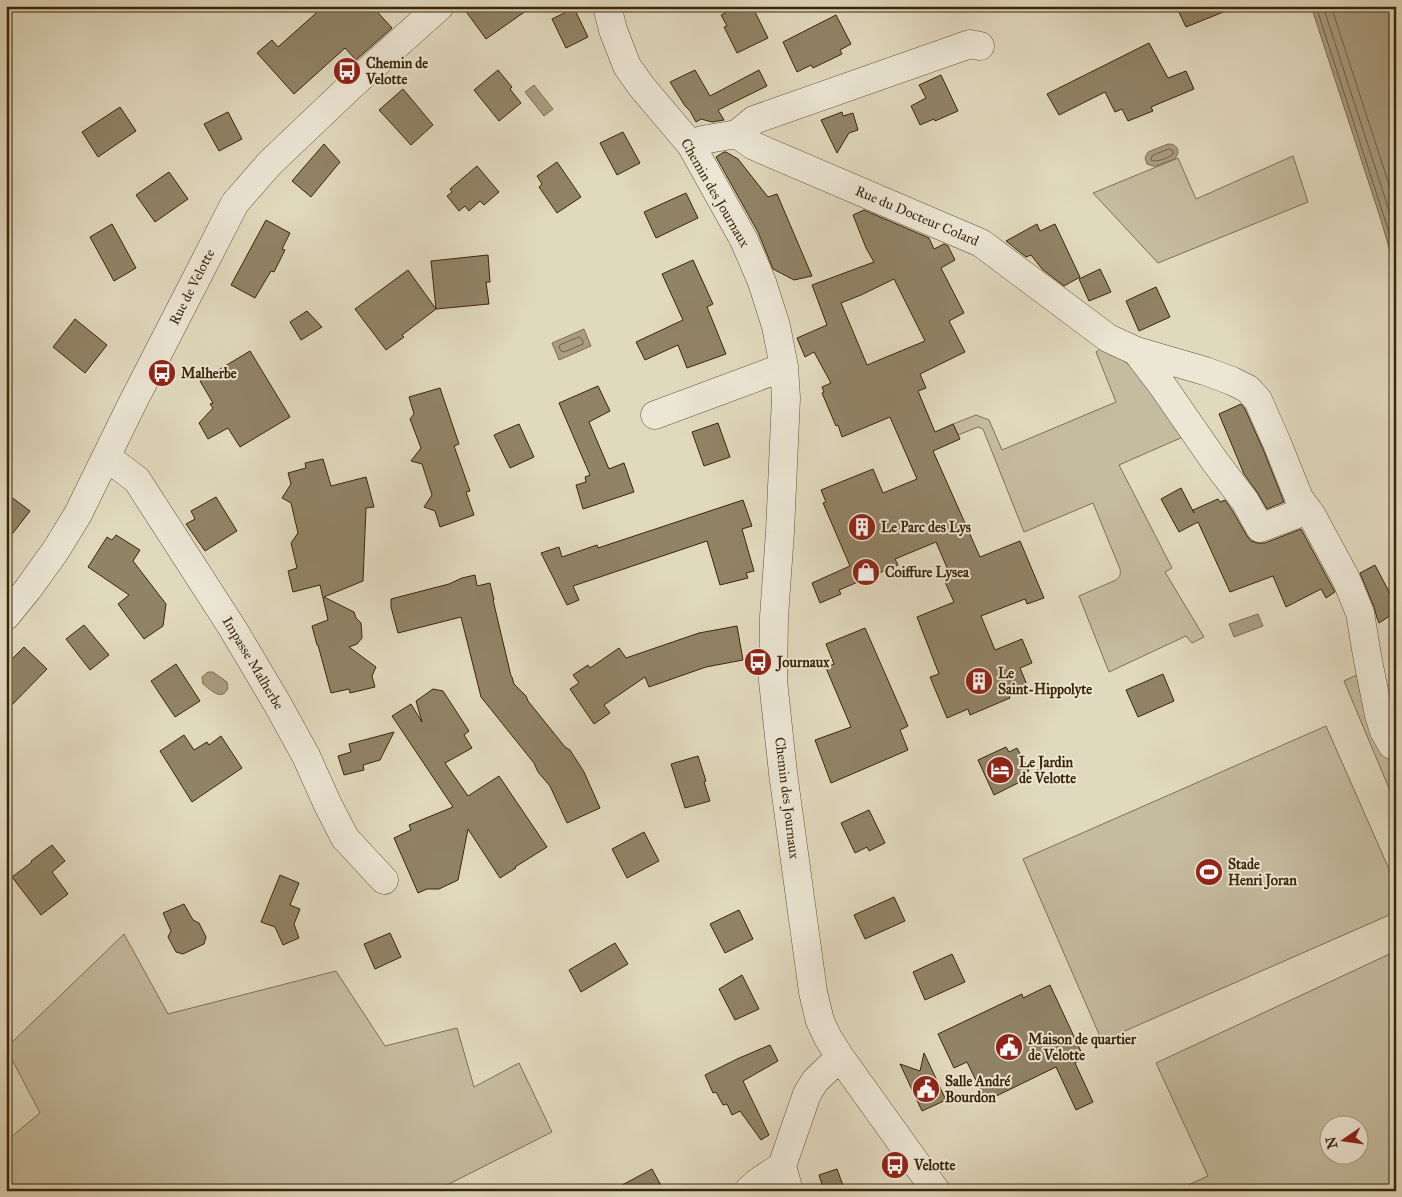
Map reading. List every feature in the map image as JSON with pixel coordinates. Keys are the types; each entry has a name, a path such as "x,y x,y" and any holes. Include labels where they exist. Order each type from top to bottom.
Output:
{"street":[{"name":"Rue de Velotte","path":"6,616 56,550 78,514 235,203 270,163 352,85 440,6"},
{"name":"Chemin des Journaux","path":"607,6 613,30 627,66 641,86 691,145 744,240 762,282 776,326 784,368 786,398 774,617 773,681 783,773 813,992 820,1021 828,1038 936,1191"},
{"path":"691,145 702,140 737,134 754,120 970,44 980,46"},
{"name":"Rue du Docteur Colard","path":"737,134 754,146 982,243 1108,338 1136,351 1205,371 1248,389 1258,400 1300,498 1346,579 1360,612 1379,715 1384,731 1392,746"},
{"name":"Rue du Docteur Colard","path":"1136,351 1245,501 1260,528 1308,510"},
{"path":"655,415 784,368"},
{"name":"Impasse Malherbe","path":"105,459 116,464 136,480 233,629 278,705 306,756 328,806 345,838 384,880"},
{"path":"748,1191 758,1182 786,1179 807,1094 815,1081 840,1057"}],"shaded area":[{"path":"1293,156 1308,202 1158,263 1093,193 1178,158 1196,199"},
{"path":"1104,346 1131,366 1183,437 1119,465 1172,568 1165,572 1204,637 1192,643 1186,636 1109,672 1079,596 1116,580 1120,574 1120,569 1093,503 1024,532 983,429 978,427 958,435 953,424 976,415 989,420 1002,450 1116,402 1096,352"},
{"path":"1365,671 1378,738 1396,764 1396,805 1344,681"},
{"name":"Stade Henri Joran","path":"1326,726 1396,885 1396,912 1102,1041 1023,859"},
{"path":"124,934 168,1014 336,971 385,1046 457,1028 474,1087 519,1063 552,1132 441,1188 441,1191 6,1191 6,1141 40,1113 6,1048"},
{"path":"1396,951 1396,1191 1175,1191 1208,1176 1156,1063"}],"water":[{"path":"1311,6 1396,6 1396,271 1380,217"},
{"path":"534,85 553,109 544,116 525,92"},
{"path":"1168,144 1174,145 1177,149 1178,153 1175,159 1156,166 1147,164 1145,158 1148,152"},
{"path":"584,329 591,346 559,360 552,343"},
{"path":"1258,614 1263,626 1234,637 1229,624"},
{"path":"208,672 213,672 227,682 228,688 226,692 216,694 203,684 202,677"}],"building":[{"path":"324,6 372,6 392,28 356,60 345,48 294,94 257,53 272,40 278,47"},
{"path":"462,6 533,6 486,39"},
{"path":"740,6 752,6 768,38 737,53 724,27 727,26 721,15"},
{"path":"1176,6 1236,6 1236,7 1186,27"},
{"path":"574,8 588,37 566,48 552,19"},
{"path":"836,15 851,44 840,50 842,54 813,68 811,65 797,72 783,42"},
{"path":"1149,43 1168,78 1186,71 1194,89 1151,107 1153,111 1128,121 1122,109 1115,112 1105,92 1059,115 1047,94"},
{"path":"498,70 512,87 510,89 521,103 499,121 474,90"},
{"path":"695,70 710,96 759,70 767,86 718,110 724,120 712,122 701,119 696,122 670,82"},
{"path":"941,75 958,111 920,125 911,106 926,98 919,85"},
{"path":"403,89 433,125 411,145 379,110"},
{"path":"120,107 136,131 98,157 82,132"},
{"path":"228,112 242,139 219,151 204,124"},
{"path":"842,112 843,116 853,113 858,130 849,133 837,153 821,120"},
{"path":"623,132 640,163 617,175 600,143"},
{"path":"324,144 340,162 311,197 292,181"},
{"path":"724,152 738,159 768,197 777,194 812,276 794,280 773,269 758,232 716,157"},
{"path":"557,162 581,197 557,213 539,187 542,184 537,176"},
{"path":"477,166 499,192 484,205 480,201 469,211 465,206 459,211 447,196 452,192 450,189"},
{"path":"169,172 188,199 155,222 136,195"},
{"path":"686,193 698,218 656,238 644,212"},
{"path":"864,210 929,238 934,249 944,244 948,246 955,260 941,268 964,313 949,321 965,352 920,374 926,388 918,391 935,432 953,424 960,439 933,451 980,557 1020,541 1044,598 1027,604 1025,599 981,616 995,650 1022,639 1032,663 1020,668 1027,685 1008,693 1010,698 970,715 968,709 947,718 930,677 939,674 917,617 954,602 944,580 951,577 936,542 895,559 898,565 839,590 841,594 820,603 812,583 850,566 823,503 826,502 821,490 873,469 883,493 917,479 890,417 842,437 822,393 824,392 822,387 831,383 814,352 805,357 797,338 827,325 812,285 874,262 866,248 853,215","holes":["894,279 925,341 867,365 841,303"]},
{"path":"266,220 290,233 282,249 285,250 274,272 271,271 255,298 231,285"},
{"path":"112,224 136,268 114,281 90,237"},
{"path":"1037,224 1040,231 1055,224 1080,277 1064,286 1042,269 1031,255 1026,257 1006,241"},
{"path":"488,255 490,282 486,282 489,304 436,309 431,261"},
{"path":"693,260 713,304 707,307 726,354 687,368 678,345 645,360 636,342 683,320 662,274"},
{"path":"1100,269 1111,292 1089,301 1079,279"},
{"path":"408,270 436,309 386,350 355,309"},
{"path":"1156,287 1170,317 1139,331 1126,301"},
{"path":"307,311 322,327 301,340 290,322"},
{"path":"75,319 107,345 85,373 53,347"},
{"path":"250,351 290,417 240,447 228,428 208,439 199,423 213,408 210,404 213,403 200,381"},
{"path":"598,386 610,411 589,422 609,469 624,463 634,492 583,509 576,485 586,482 585,477 590,475 559,403"},
{"path":"440,388 459,444 454,446 470,491 466,492 474,515 440,527 435,511 424,507 432,495 422,464 411,461 421,448 410,419 414,414 409,397"},
{"path":"1241,404 1263,449 1284,502 1267,509 1244,474 1219,414"},
{"path":"718,423 730,457 704,466 692,432"},
{"path":"519,424 534,457 510,468 494,435"},
{"path":"323,459 331,486 366,477 374,507 366,508 363,581 324,597 354,612 356,618 361,623 362,638 357,644 349,647 376,667 372,676 375,687 350,693 349,689 331,693 317,645 312,626 328,620 320,585 293,592 288,571 297,568 291,543 298,533 291,503 282,498 291,484 288,473 306,468 305,463"},
{"path":"1181,488 1194,513 1193,510 1218,499 1220,502 1225,500 1251,541 1265,543 1301,529 1335,592 1326,598 1321,589 1286,607 1273,576 1230,592 1198,522 1179,532 1161,499"},
{"path":"6,493 30,511 6,542"},
{"path":"216,497 237,531 205,551 186,524 195,519 191,511"},
{"path":"743,500 752,526 742,529 754,571 746,573 748,578 720,585 707,541 573,586 579,600 567,605 541,553 559,547 562,557 597,545 598,548"},
{"path":"116,535 140,550 133,561 166,604 163,626 144,639 118,604 129,595 88,567 107,537 112,540"},
{"path":"1375,565 1396,605 1396,612 1379,623 1360,573"},
{"path":"475,575 477,586 490,583 514,684 526,696 565,747 570,750 584,772 600,808 567,823 550,786 481,697 461,617 398,633 391,607 391,599 449,584"},
{"path":"84,625 109,655 90,670 66,639"},
{"path":"737,626 743,660 706,667 649,687 645,677 604,705 610,713 594,724 570,689 579,683 573,675 588,665 590,668 619,648 626,658 699,633"},
{"path":"865,628 908,726 900,730 908,750 831,783 815,740 851,727 826,668 834,664 826,644"},
{"path":"24,647 47,669 6,711 6,665"},
{"path":"176,664 200,701 175,717 151,681"},
{"path":"1163,674 1174,701 1138,717 1126,690"},
{"path":"433,689 443,691 469,731 464,735 472,748 445,763 468,796 499,776 547,847 500,878 468,829 458,880 439,889 427,889 418,893 394,838 411,830 409,825 453,807 392,716 411,704 422,722 416,701"},
{"path":"394,732 380,760 363,765 364,770 344,775 338,756 351,752 349,744"},
{"path":"184,735 194,750 207,742 209,745 221,736 242,768 192,802 160,751"},
{"path":"1006,747 1009,752 1017,748 1029,771 1019,775 1022,781 994,795 978,760"},
{"path":"698,756 710,801 685,808 671,764"},
{"path":"869,810 885,843 869,851 867,847 855,853 841,823"},
{"path":"644,832 659,861 627,878 612,849"},
{"path":"52,845 65,861 52,872 68,894 41,915 12,877"},
{"path":"280,875 299,883 290,905 300,909 294,924 299,938 283,945 275,927 261,922"},
{"path":"894,897 905,921 865,939 854,915"},
{"path":"184,904 193,920 199,923 206,937 204,944 183,954 176,952 168,937 171,931 163,913"},
{"path":"739,910 753,939 725,953 710,924"},
{"path":"390,933 401,957 375,969 364,944"},
{"path":"615,943 628,964 581,992 569,970"},
{"path":"952,954 965,982 925,1000 913,972"},
{"path":"742,975 759,1009 735,1020 719,989"},
{"name":"Maison de quartier de Velotte","path":"1050,985 1084,1058 1075,1063 1093,1102 1076,1110 1056,1067 986,1101 967,1062 954,1068 938,1034 1022,994 1023,998"},
{"path":"770,1045 778,1061 743,1081 769,1135 761,1140 740,1111 732,1115 727,1104 723,1105 716,1092 713,1093 705,1075"},
{"name":"Salle André Bourdon","path":"924,1053 946,1100 922,1111 900,1064 920,1071"},
{"path":"652,1169 664,1191 611,1191"},
{"path":"837,1169 845,1191 824,1191 819,1175"}],"place":[{"name":"Chemin de Velotte","path":"347,71"},
{"name":"Malherbe","path":"162,373"},
{"name":"Le Parc des Lys","path":"862,527"},
{"name":"Coiffure Lysea","path":"866,572"},
{"name":"Journaux","path":"758,662"},
{"name":"Le Saint-Hippolyte","path":"979,681"},
{"name":"Le Jardin de Velotte","path":"1000,770"},
{"name":"Stade Henri Joran","path":"1209,872"},
{"name":"Maison de quartier de Velotte","path":"1009,1047"},
{"name":"Salle André Bourdon","path":"926,1089"},
{"name":"Velotte","path":"895,1165"}]}
